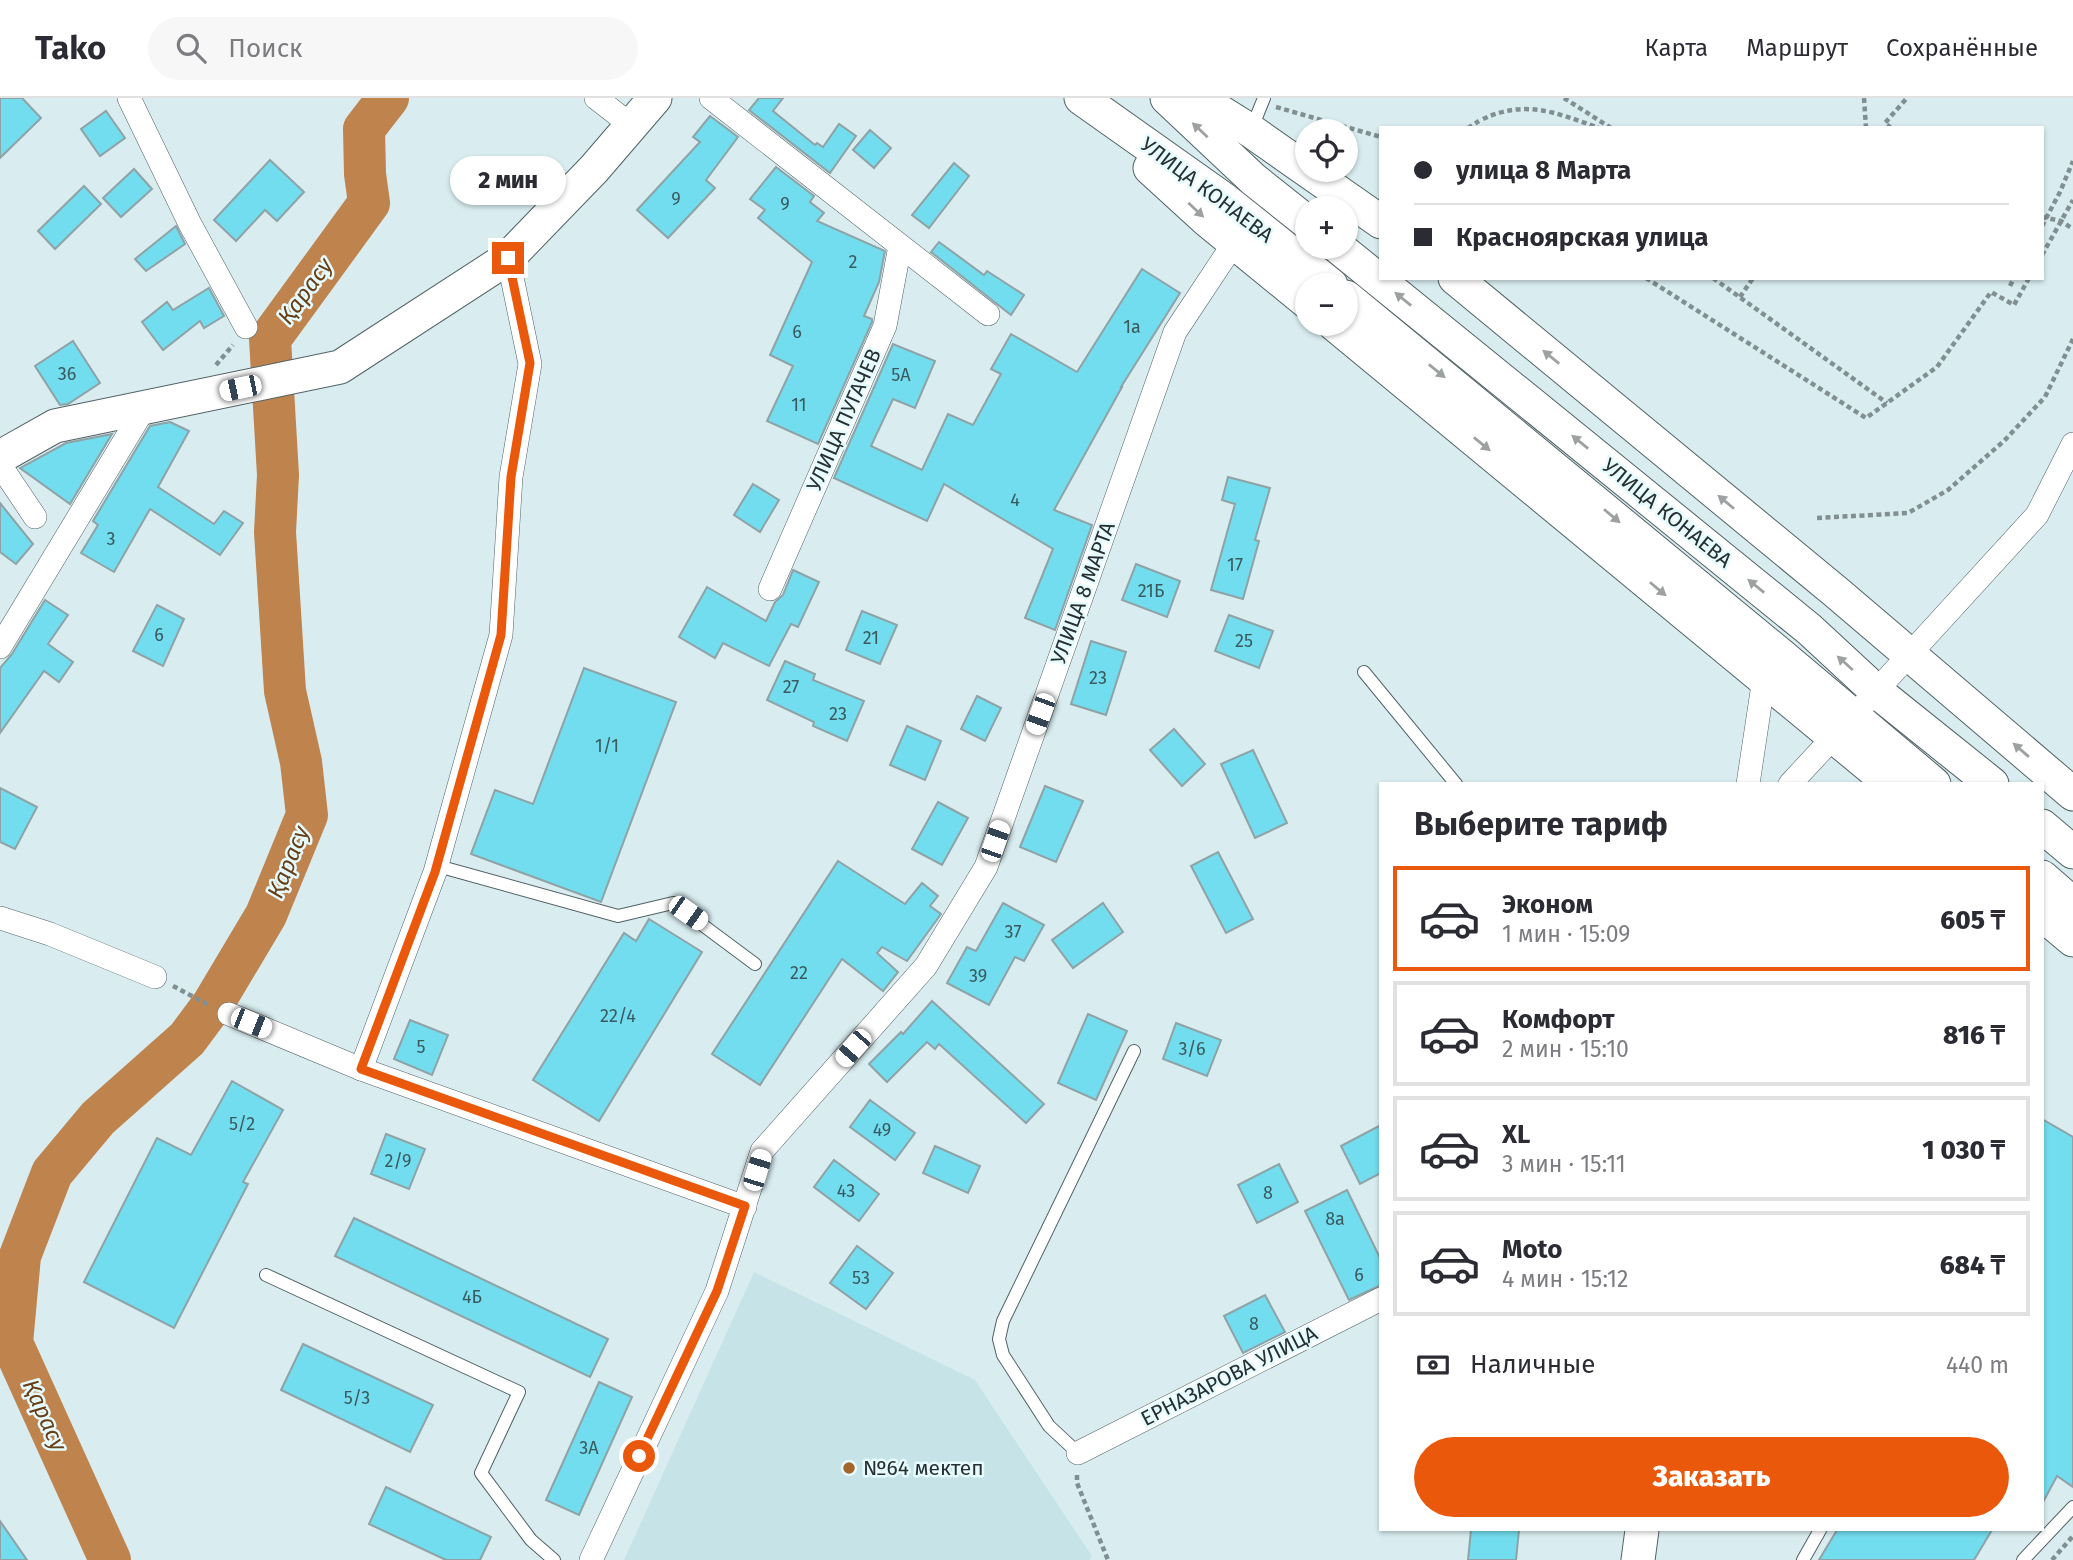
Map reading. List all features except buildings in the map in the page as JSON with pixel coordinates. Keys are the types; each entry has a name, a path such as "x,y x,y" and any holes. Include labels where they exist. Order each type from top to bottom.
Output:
{"main road":[{"path":"0,457 55,426 340,367 508,258 594,169 654,98"},
{"path":"1073,98 1234,243 1295,292"},
{"name":"УЛИЦА КОНАЕВА","path":"1081,98 1225,200 1316,273"},
{"name":"УЛИЦА КОНАЕВА","path":"1167,98 1252,179 1295,213"},
{"path":"1198,98 1259,111 1379,220"},
{"name":"УЛИЦА КОНАЕВА","path":"1353,259 1798,621 1876,691 1990,782"},
{"path":"1457,280 1836,592 2073,794"},
{"name":"УЛИЦА КОНАЕВА","path":"1358,307 1844,727 1931,782"},
{"path":"1350,336 1764,678 1844,727 1889,782"},
{"path":"2044,828 2073,852"},
{"path":"2044,879 2073,904"},
{"path":"2044,916 2073,940"},
{"path":"1638,1560 1642,1531"}],"street":[{"path":"129,98 190,224 246,327"},
{"path":"596,98 631,125"},
{"path":"711,98 988,314"},
{"name":"УЛИЦА 8 МАРТА","path":"591,1560 717,1291 762,1151 926,965 986,867 1175,332 1234,243"},
{"name":"УЛИЦА ПУГАЧЕВ","path":"770,589 885,326 900,246"},
{"path":"361,1069 435,872 501,635 511,477 530,363 508,258"},
{"path":"0,647 145,407"},
{"path":"1792,782 2037,515 2067,470 2073,444"},
{"path":"0,465 35,517"},
{"path":"1748,782 1764,678"},
{"path":"0,918 50,934 155,977"},
{"path":"223,1012 361,1069 745,1206"},
{"name":"ЕРНАЗАРОВА УЛИЦА","path":"1078,1453 1379,1300"}],"lane":[{"path":"1364,671 1454,782"},
{"path":"435,872 445,868 618,916 673,902 755,964"},
{"path":"1078,1453 1049,1426 1003,1355 999,1339 1003,1321 1133,1051"},
{"path":"266,1275 520,1392 481,1473 531,1540 554,1560"},
{"path":"2023,1560 2073,1507"},
{"path":"1803,1560 1819,1531"}],"path":[{"path":"1564,98 1608,126"},
{"path":"1864,98 1866,126"},
{"path":"1889,126 1885,123 1907,98"},
{"path":"1471,126 1503,110 1524,108 1555,112 1594,126"},
{"path":"1259,111 1379,137"},
{"path":"2073,161 2044,218 2061,221 2073,229"},
{"path":"2044,251 2073,200"},
{"path":"1649,280 1866,418 1937,367 1992,292 2014,305 2028,280"},
{"path":"1716,280 1887,403"},
{"path":"1740,297 1752,280"},
{"path":"2010,286 2013,280"},
{"path":"1817,518 1908,513 1948,491 2004,441 2045,397 2073,339"},
{"path":"192,996 223,1012"},
{"path":"1078,1453 1077,1483 1108,1560"},
{"path":"2052,1560 2073,1536"}],"shaded area":[{"name":"№64 мектеп","path":"754,1272 975,1380 1092,1556 1090,1560 624,1560"}],"waterway":[{"name":"Қарасу","path":"110,1560 12,1343 20,1256 52,1173 98,1118 187,1039 213,1004 266,915 307,815 301,762 285,691 275,532 278,475 270,339 369,203 364,129 388,98"}],"place":[{"name":"№64 мектеп","path":"849,1468"}],"route":[{"path":"508,258 530,363 511,477 501,635 435,872 361,1069 745,1206 717,1291 639,1456"}]}
